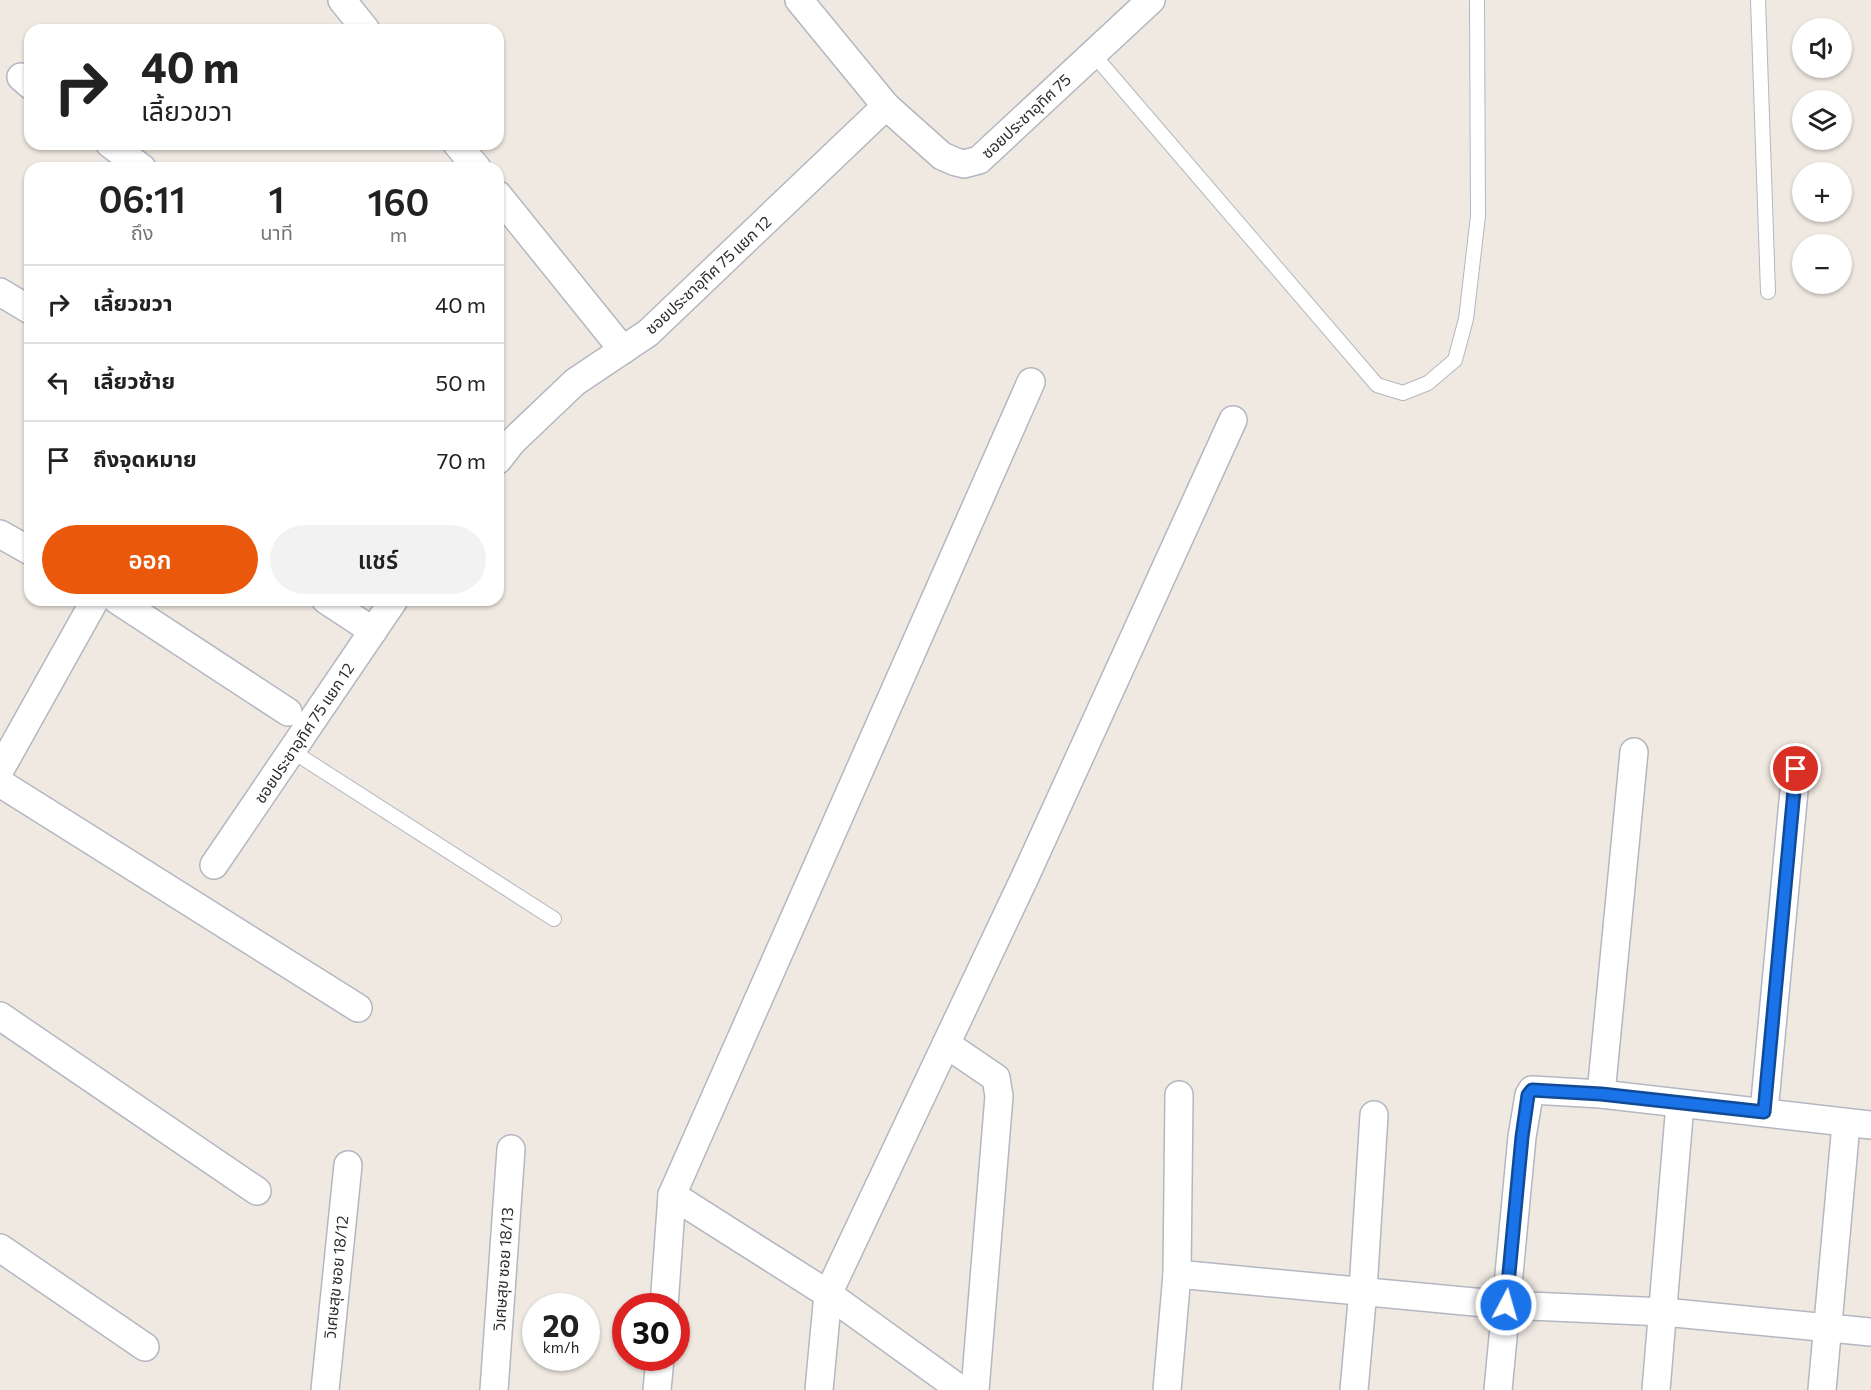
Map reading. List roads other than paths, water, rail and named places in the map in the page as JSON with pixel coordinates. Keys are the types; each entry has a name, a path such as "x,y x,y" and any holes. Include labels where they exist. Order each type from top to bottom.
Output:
{"street":[{"path":"342,0 361,24"},
{"name":"ซอยประชาอุทิศ 75","path":"799,0 886,106 942,156 964,164 979,160 1151,0"},
{"name":"ชอยประชาอุทิศ 75 แยก 12","path":"504,452 575,382 648,333 886,106"},
{"path":"118,150 134,162"},
{"path":"462,150 472,162"},
{"path":"504,202 623,350"},
{"path":"0,292 24,306"},
{"path":"665,1293 672,1195 1031,382"},
{"path":"819,1390 828,1294 1025,877 1233,420"},
{"path":"0,534 24,548"},
{"path":"0,770 92,606"},
{"path":"126,606 288,712"},
{"path":"335,606 374,631"},
{"name":"ชอยประชาอุทิศ 75 แยก 12","path":"214,865 390,606"},
{"path":"1601,1094 1634,752"},
{"path":"1764,1112 1796,769"},
{"path":"0,783 358,1008"},
{"path":"0,1016 257,1191"},
{"path":"946,1044 996,1078 999,1096 975,1390"},
{"path":"1498,1390 1522,1137 1528,1095 1532,1090 1601,1094 1859,1124 1828,1328 1822,1390"},
{"path":"1167,1390 1177,1274 1179,1095"},
{"path":"1656,1390 1680,1104"},
{"path":"1354,1390 1374,1115"},
{"name":"วิเศษสุข ซอย 18/13","path":"494,1390 511,1149"},
{"name":"วิเศษสุข ซอย 18/12","path":"325,1390 348,1165"},
{"path":"672,1195 828,1294 961,1390"},
{"path":"0,1248 145,1347"},
{"path":"1177,1274 1506,1305 1664,1311 1871,1332"},
{"path":"657,1390 659,1371"}],"lane":[{"path":"1093,54 1377,385 1403,393 1428,383 1455,360 1466,320 1478,216 1477,0"},
{"path":"1758,0 1768,292"},
{"path":"292,751 554,919"}]}
